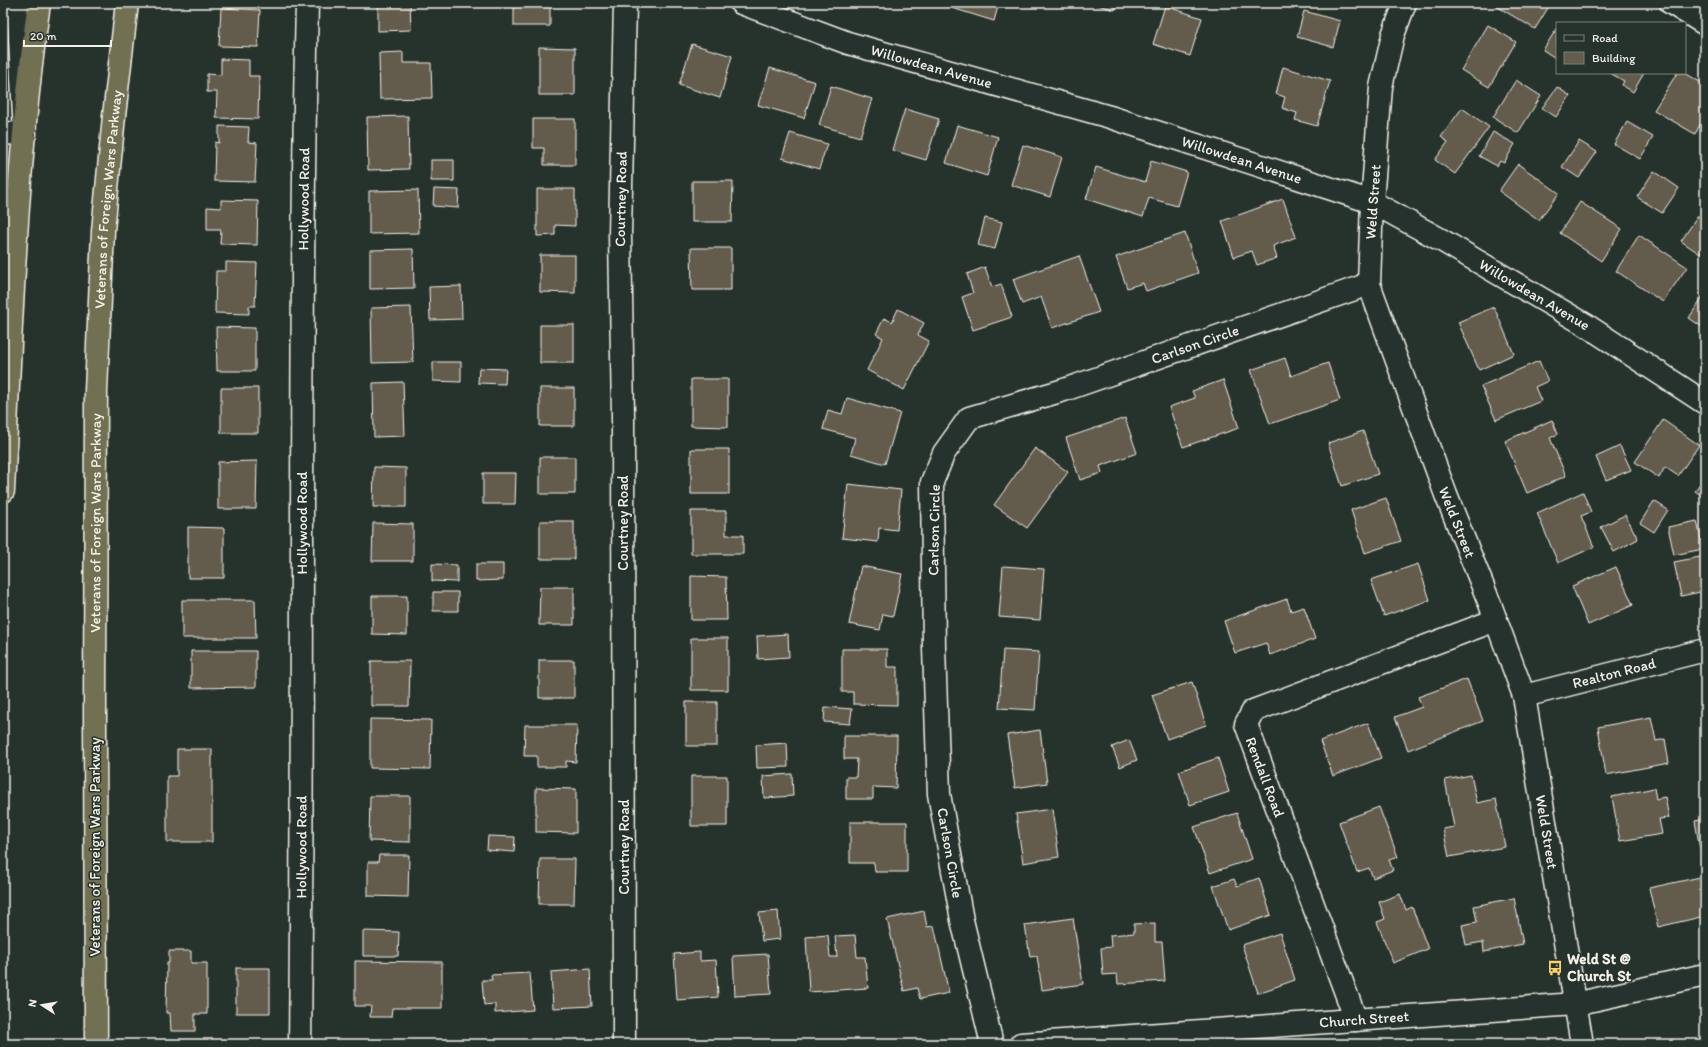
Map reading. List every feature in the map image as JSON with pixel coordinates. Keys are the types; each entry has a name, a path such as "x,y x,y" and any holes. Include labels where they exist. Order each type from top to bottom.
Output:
{"highway":[{"path":"3,491 16,230 40,3"},
{"name":"Veterans of Foreign Wars Parkway","path":"96,1044 96,391 103,231 127,3"}],"street":[{"path":"3,133 25,134 18,3"},
{"name":"Hollywood Road","path":"300,1044 302,883 302,346 307,3"},
{"name":"Courtney Road","path":"624,1044 623,416 620,234 625,3"},
{"name":"Willowdean Avenue","path":"741,3 848,43 1110,117 1372,202 1443,241 1586,325 1705,403"},
{"name":"Weld Street","path":"1405,3 1393,35 1381,87 1372,202 1369,284 1446,496 1496,620 1524,696 1582,1044"},
{"path":"1671,3 1705,24"},
{"name":"Carlson Circle","path":"992,1044 962,920 939,794 934,648 932,482 944,453 969,418 1064,390 1369,284"},
{"name":"Rendall Road","path":"1356,1020 1246,724 1253,711 1496,620"},
{"name":"Realton Road","path":"1524,696 1705,650"},
{"name":"Church Street","path":"1021,1044 1575,1004 1705,975"}],"building":[{"path":"378,3 410,3 411,30 378,31"},
{"path":"514,3 550,3 550,26 514,26"},
{"path":"953,3 999,3 994,21 952,8"},
{"path":"1091,3 1117,3 1115,10"},
{"path":"1491,3 1551,3 1535,29"},
{"path":"1165,6 1202,18 1190,56 1153,44"},
{"path":"221,8 260,10 258,47 219,46"},
{"path":"1304,11 1340,21 1333,47 1297,37"},
{"path":"1488,25 1516,42 1489,87 1461,70"},
{"path":"1556,30 1556,58 1543,50"},
{"path":"692,44 732,56 720,98 679,85"},
{"path":"539,47 575,48 575,95 539,95"},
{"path":"403,52 403,63 431,63 432,98 380,99 379,53"},
{"path":"221,59 249,60 249,76 259,76 258,119 216,118 217,92 207,92 207,74 221,75"},
{"path":"1283,67 1330,81 1317,126 1295,120 1297,113 1282,108 1285,97 1276,94"},
{"path":"770,68 815,82 804,118 758,105"},
{"path":"1612,74 1643,74 1633,92 1622,85 1624,81"},
{"path":"1676,74 1686,74 1705,85 1705,116 1695,134 1654,110"},
{"path":"1516,80 1541,96 1518,133 1493,117"},
{"path":"831,86 872,99 860,137 819,125"},
{"path":"1557,87 1570,96 1556,117 1542,108"},
{"path":"1462,108 1489,127 1455,174 1435,160 1448,142 1441,137"},
{"path":"905,109 939,119 926,160 892,150"},
{"path":"408,116 409,169 368,170 367,117"},
{"path":"533,119 575,119 575,165 544,165 544,148 533,148"},
{"path":"1627,122 1653,137 1640,159 1614,144"},
{"path":"957,125 998,137 987,176 946,163"},
{"path":"219,126 249,127 248,142 257,143 255,182 214,181 215,142 219,143"},
{"path":"1493,132 1515,144 1504,163 1500,161 1497,166 1479,156"},
{"path":"790,133 827,144 819,169 782,158"},
{"path":"1579,141 1597,152 1579,178 1562,167"},
{"path":"1023,145 1062,157 1050,197 1011,185"},
{"path":"431,160 454,160 454,181 431,181"},
{"path":"1151,161 1187,172 1177,206 1149,198 1143,217 1086,199 1096,167 1145,182"},
{"path":"1518,164 1559,193 1539,220 1499,191"},
{"path":"1654,171 1679,188 1662,213 1637,197"},
{"path":"692,181 733,181 732,222 692,222"},
{"path":"434,189 459,190 458,208 433,206"},
{"path":"537,189 575,189 575,226 555,225 555,235 537,236"},
{"path":"418,190 419,233 369,234 369,191"},
{"path":"1283,199 1296,237 1273,246 1277,258 1257,265 1252,251 1234,257 1222,221"},
{"path":"221,200 258,201 257,245 220,244 221,230 207,230 207,207 221,208"},
{"path":"1580,202 1622,229 1601,261 1560,233"},
{"path":"1698,216 1705,221 1705,247 1700,254 1681,241"},
{"path":"985,218 1002,222 995,249 978,245"},
{"path":"1185,233 1198,273 1146,291 1143,283 1127,288 1116,257"},
{"path":"1639,235 1687,267 1663,302 1616,271"},
{"path":"691,248 731,248 731,290 692,290"},
{"path":"413,249 414,288 370,289 370,250"},
{"path":"540,255 575,255 575,293 540,292"},
{"path":"1079,256 1099,312 1052,328 1041,297 1022,304 1013,279"},
{"path":"226,262 257,263 255,306 249,306 249,314 215,313 216,271 226,271"},
{"path":"985,267 992,287 1001,284 1012,317 973,330 962,297 973,293 967,274"},
{"path":"461,286 462,319 430,320 429,287"},
{"path":"1705,293 1705,329 1689,318"},
{"path":"411,307 413,362 372,363 371,308"},
{"path":"1494,307 1514,354 1479,370 1458,322"},
{"path":"898,309 924,323 918,335 929,341 904,390 867,370 883,338 876,334 884,318 892,322"},
{"path":"540,325 574,325 574,363 540,363"},
{"path":"216,327 255,328 255,371 217,371"},
{"path":"1285,358 1291,376 1328,363 1340,400 1270,424 1251,370"},
{"path":"1539,361 1548,381 1535,387 1541,401 1496,420 1481,386"},
{"path":"433,362 461,362 461,382 433,381"},
{"path":"479,368 506,369 505,384 478,383"},
{"path":"691,379 728,379 728,427 691,426"},
{"path":"1223,380 1239,428 1183,447 1169,407 1195,398 1192,391"},
{"path":"403,382 405,436 374,437 373,383"},
{"path":"221,388 258,388 258,433 221,433"},
{"path":"540,388 574,388 574,426 540,426"},
{"path":"847,398 900,413 885,464 851,454 855,438 823,429 828,410 842,414"},
{"path":"1125,418 1137,453 1100,466 1102,473 1080,480 1066,438"},
{"path":"1552,420 1558,434 1550,438 1566,476 1527,493 1505,441"},
{"path":"1663,420 1699,445 1678,476 1665,467 1659,478 1635,462"},
{"path":"1363,431 1378,474 1342,486 1328,443"},
{"path":"1620,446 1631,470 1606,480 1596,457"},
{"path":"1035,448 1068,472 1027,528 994,505"},
{"path":"691,449 729,449 729,494 691,494"},
{"path":"540,457 575,457 575,494 540,494"},
{"path":"257,461 256,509 218,509 218,462"},
{"path":"374,467 406,468 406,507 373,507"},
{"path":"483,473 516,473 515,504 483,504"},
{"path":"1705,476 1705,498 1695,491"},
{"path":"848,484 901,490 897,530 879,528 878,542 842,538"},
{"path":"1583,492 1591,512 1581,516 1594,547 1558,563 1537,513"},
{"path":"1386,498 1401,541 1365,553 1351,510"},
{"path":"1654,501 1668,510 1654,532 1640,523"},
{"path":"691,511 726,511 726,535 743,535 743,554 691,554"},
{"path":"1625,515 1638,539 1614,552 1601,527"},
{"path":"540,521 574,521 574,559 540,559"},
{"path":"1697,521 1703,549 1674,555 1668,527"},
{"path":"373,523 413,524 413,561 372,561"},
{"path":"188,527 224,528 224,578 188,578"},
{"path":"1705,556 1705,591 1681,596 1674,562"},
{"path":"432,564 457,565 457,582 432,581"},
{"path":"476,564 503,564 503,580 476,581"},
{"path":"1418,564 1430,600 1384,616 1371,580"},
{"path":"861,566 902,574 893,616 883,614 880,630 849,624"},
{"path":"1003,566 1044,569 1040,620 999,617"},
{"path":"1616,567 1633,605 1588,625 1572,586"},
{"path":"691,576 726,577 727,620 691,620"},
{"path":"540,587 574,587 574,625 539,625"},
{"path":"433,592 458,592 458,611 433,611"},
{"path":"372,596 407,596 407,635 372,634"},
{"path":"1287,599 1291,611 1304,607 1315,639 1270,655 1266,643 1235,653 1224,621"},
{"path":"182,600 255,600 256,638 182,638"},
{"path":"788,634 789,657 758,659 757,636"},
{"path":"691,638 728,638 728,690 691,690"},
{"path":"842,649 887,649 887,667 897,667 897,705 853,704 853,692 842,692"},
{"path":"1003,650 1039,652 1035,710 999,708"},
{"path":"191,651 256,651 256,687 191,688"},
{"path":"539,660 574,660 574,698 539,698"},
{"path":"371,661 410,661 409,706 371,706"},
{"path":"1467,679 1483,721 1408,750 1395,717 1422,707 1418,697"},
{"path":"1192,682 1206,725 1167,739 1152,695"},
{"path":"686,702 717,702 717,746 686,746"},
{"path":"825,707 852,709 850,724 824,722"},
{"path":"1651,717 1656,741 1665,739 1669,763 1606,775 1598,727"},
{"path":"370,719 431,720 430,769 370,768"},
{"path":"1368,723 1381,758 1333,776 1320,741"},
{"path":"525,725 577,725 576,762 566,761 566,767 537,767 537,756 524,756"},
{"path":"1040,730 1047,783 1015,788 1007,735"},
{"path":"844,736 897,736 896,788 873,787 873,799 846,799 846,777 856,777 857,759 844,759"},
{"path":"1129,740 1137,760 1120,767 1112,747"},
{"path":"787,743 788,767 757,768 756,745"},
{"path":"177,749 212,749 212,842 167,842 167,776 177,776"},
{"path":"1218,758 1229,792 1190,805 1179,771"},
{"path":"792,774 793,796 764,798 763,776"},
{"path":"1471,775 1477,803 1496,799 1505,847 1449,857 1443,829 1454,827 1445,780"},
{"path":"691,776 727,776 727,826 691,826"},
{"path":"536,788 576,789 576,833 536,832"},
{"path":"1654,788 1656,799 1665,797 1669,818 1659,819 1662,834 1620,841 1612,797"},
{"path":"370,796 410,796 410,842 369,841"},
{"path":"1379,807 1398,857 1389,860 1393,870 1373,878 1369,868 1357,872 1339,822"},
{"path":"1052,809 1059,857 1023,863 1016,814"},
{"path":"1237,813 1252,859 1210,873 1194,827"},
{"path":"1705,819 1705,848 1700,849 1695,821"},
{"path":"850,822 907,822 907,872 875,872 874,863 850,863"},
{"path":"488,836 515,837 514,852 487,850"},
{"path":"379,855 409,855 408,897 368,896 368,862 378,862"},
{"path":"540,859 575,859 574,904 539,904"},
{"path":"1705,876 1705,916 1658,927 1649,888"},
{"path":"1259,878 1271,915 1228,930 1213,886 1234,879 1237,886"},
{"path":"1400,894 1406,910 1412,907 1428,949 1393,963 1377,922 1385,919 1379,902"},
{"path":"1514,898 1523,944 1484,952 1483,942 1466,945 1462,925 1477,922 1474,906"},
{"path":"778,911 780,939 762,941 759,913"},
{"path":"924,911 927,927 934,926 949,993 920,999 917,988 904,991 887,919"},
{"path":"1073,918 1083,984 1042,990 1037,956 1030,957 1025,925"},
{"path":"1155,923 1155,942 1162,942 1165,981 1118,984 1117,974 1103,975 1101,948 1111,947 1110,935 1134,933 1134,924"},
{"path":"363,931 399,932 398,956 363,956"},
{"path":"1280,933 1295,980 1258,993 1242,945"},
{"path":"828,935 830,957 837,957 835,936 855,935 857,957 865,957 868,988 809,992 806,937"},
{"path":"169,951 191,951 191,963 207,963 207,1014 195,1014 195,1031 171,1031 170,1013 166,1013 167,963 169,963"},
{"path":"700,952 700,961 716,960 718,997 677,1000 674,954"},
{"path":"768,954 771,994 735,996 733,956"},
{"path":"355,961 442,962 442,1008 392,1008 391,1017 370,1017 371,1006 355,1006"},
{"path":"236,968 270,968 270,1013 236,1013"},
{"path":"590,969 592,1006 553,1008 551,972"},
{"path":"530,973 533,1010 495,1013 495,1004 484,1005 482,980 492,980 491,975"},
{"path":"1705,1041 1705,1044 1691,1044"}],"place":[{"name":"Weld St @ Church St","path":"1555,968"}]}
